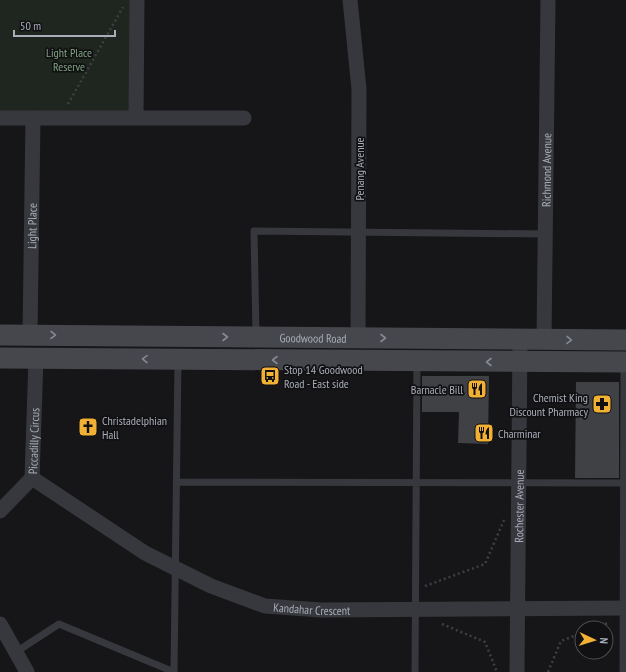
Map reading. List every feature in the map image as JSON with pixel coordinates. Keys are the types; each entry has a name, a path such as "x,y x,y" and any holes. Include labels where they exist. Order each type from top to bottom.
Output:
{"main road":[{"name":"Goodwood Road","path":"0,335 30,335 191,351 417,361 625,362"},
{"name":"Goodwood Road","path":"0,358 36,358 191,351 256,337 626,340"}],"street":[{"path":"136,118 137,0"},
{"name":"Penang Avenue","path":"350,0 359,89 358,338"},
{"name":"Richmond Avenue","path":"544,340 548,0"},
{"path":"0,118 244,118"},
{"name":"Light Place","path":"30,335 33,118"},
{"name":"Rochester Avenue","path":"517,672 520,339"},
{"name":"Piccadilly Circus","path":"0,511 32,478 36,358"},
{"name":"Kandahar Crescent","path":"32,478 145,553 210,586 264,606 321,610 624,608"},
{"path":"0,624 27,672"}],"lane":[{"path":"256,337 254,231 545,234"},
{"path":"16,652 59,624 174,672 177,482 191,351"},
{"path":"415,672 417,361"},
{"path":"623,672 625,362"},
{"path":"177,482 624,483"}],"path":[{"path":"60,118 127,0"},
{"path":"415,589 484,564 505,516"},
{"path":"441,623 485,642 497,672"},
{"path":"548,672 561,641 574,636"}],"green space":[{"name":"Light Place Reserve","path":"0,0 137,0 136,118 0,118"}],"building":[{"path":"422,376 489,376 488,444 458,443 459,412 422,412"},
{"path":"576,382 619,382 619,478 575,478"}],"place":[{"name":"Stop 14 Goodwood Road - East side","path":"270,376"},
{"name":"Barnacle Bill","path":"477,389"},
{"name":"Chemist King Discount Pharmacy","path":"602,404"},
{"name":"Christadelphian Hall","path":"88,427"},
{"name":"Charminar","path":"484,433"}]}
